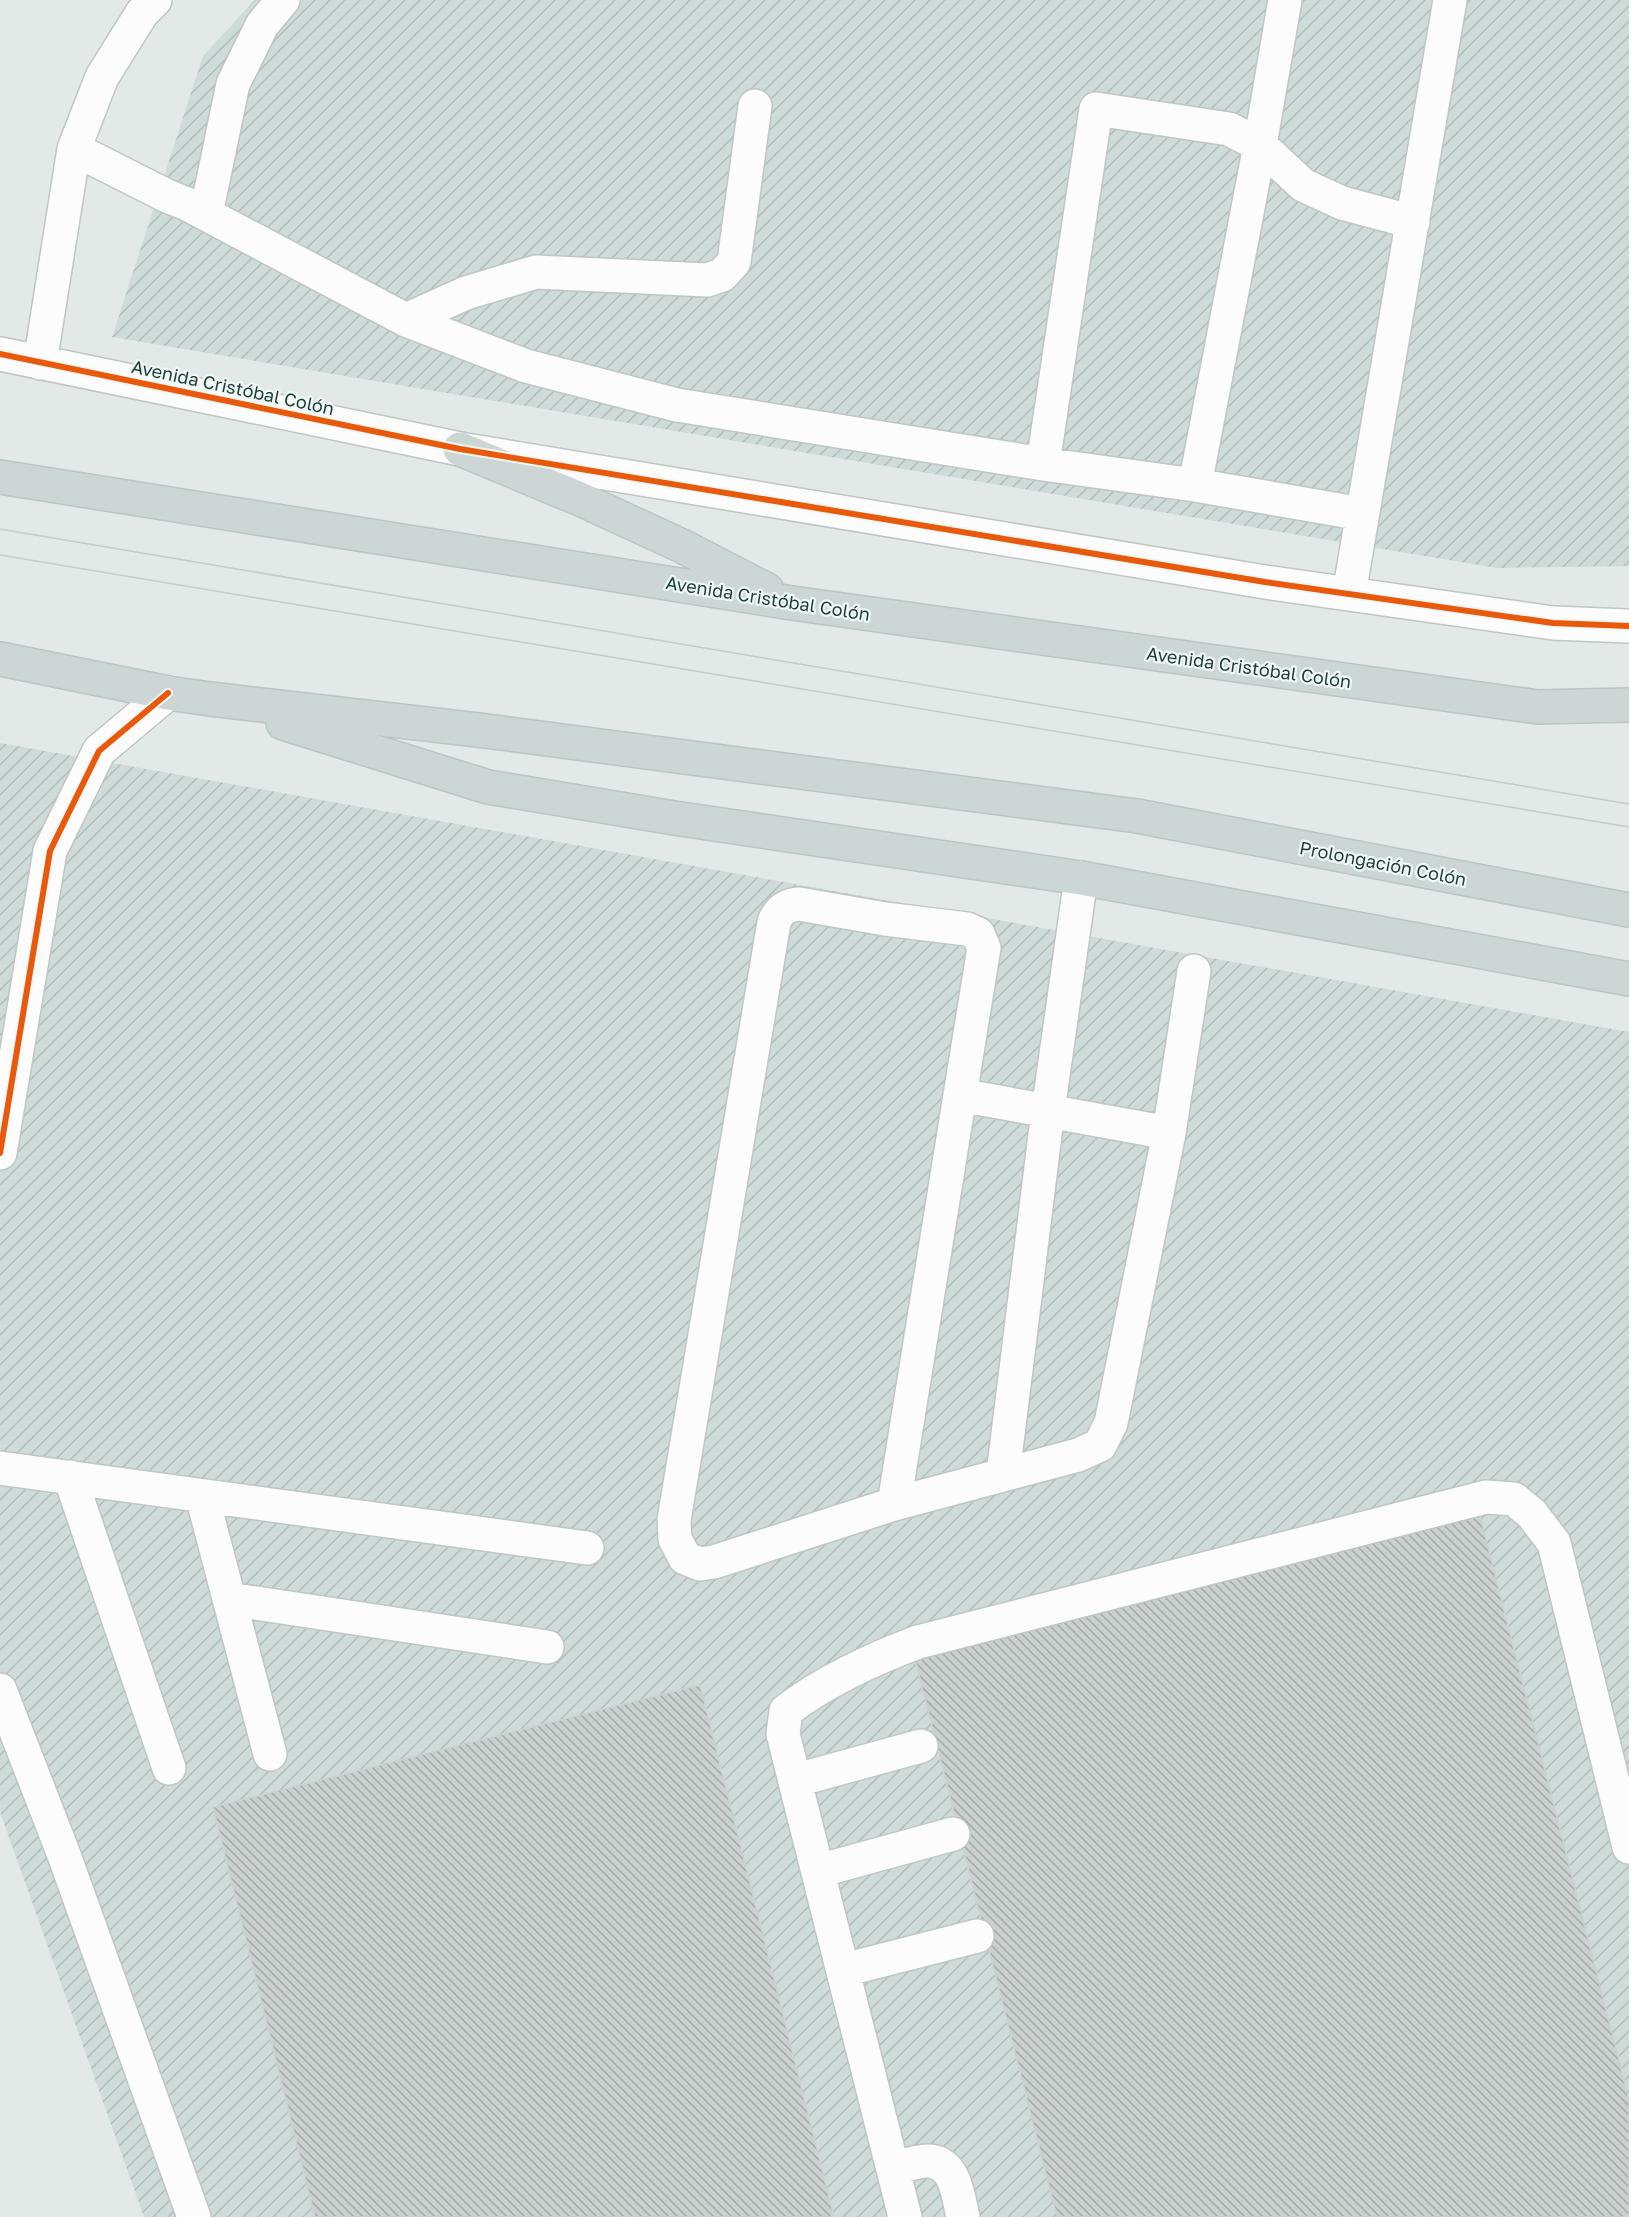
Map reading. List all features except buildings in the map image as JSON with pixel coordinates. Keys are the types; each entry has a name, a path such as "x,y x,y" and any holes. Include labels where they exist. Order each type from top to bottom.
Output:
{"main road":[{"path":"460,449 580,499 682,546 792,603"},
{"name":"Avenida Cristóbal Colón","path":"0,477 792,603 1538,707 1629,705"},
{"path":"0,659 168,693 210,699 488,787 674,818 1081,878 1629,979"},
{"name":"Prolongación Colón","path":"210,699 478,730 1137,816 1629,910"}],"street":[{"path":"40,363 74,149 102,77 142,14 155,0"},
{"path":"206,214 233,84 262,25 284,0"},
{"path":"1195,485 1260,145 1285,0"},
{"path":"1349,594 1450,0"},
{"path":"406,320 466,293 536,272 707,280 722,275 734,262 755,106"},
{"path":"1043,464 1096,109 1229,129 1260,145 1303,185 1342,202 1413,222"},
{"path":"74,149 206,214 406,320 526,366 677,405 1043,464 1195,485 1362,514"},
{"name":"Avenida Cristóbal Colón","path":"0,354 460,449 1349,594 1553,623 1629,626"},
{"path":"0,1153 50,851 99,751 168,693"},
{"path":"1003,1474 1048,1112 1081,878"},
{"path":"894,1504 984,948 978,934 967,929 885,919 799,904 784,908 778,914 774,922 674,1520 675,1539 685,1558 700,1564 714,1562 894,1504 1089,1451 1100,1444 1111,1423 1169,1133 1194,971"},
{"path":"960,1095 1169,1133"},
{"path":"0,1468 586,1548"},
{"path":"70,1477 170,1768"},
{"path":"202,1496 270,1754"},
{"path":"905,2217 783,1734 786,1711 802,1698 886,1654 918,1642 1486,1497 1514,1499 1533,1514 1554,1542 1629,1847"},
{"path":"229,1599 546,1647"},
{"path":"0,1690 64,1855 194,2217"},
{"path":"796,1780 921,1746"},
{"path":"818,1871 954,1834"},
{"path":"844,1970 977,1936"},
{"path":"893,2169 926,2161 941,2164 953,2177 963,2217"}],"shaded area":[{"path":"255,0 1629,0 1629,566 1497,568 112,337 203,56"},
{"path":"0,743 1629,1032 1629,2217 144,2217 0,1812"}],"tram line":[{"path":"0,529 1629,804"},
{"path":"0,555 1629,827"}],"cycle path":[{"path":"0,354 460,449 1265,582 1553,623 1629,626"},
{"path":"0,1153 50,851 99,751 168,693"}]}
